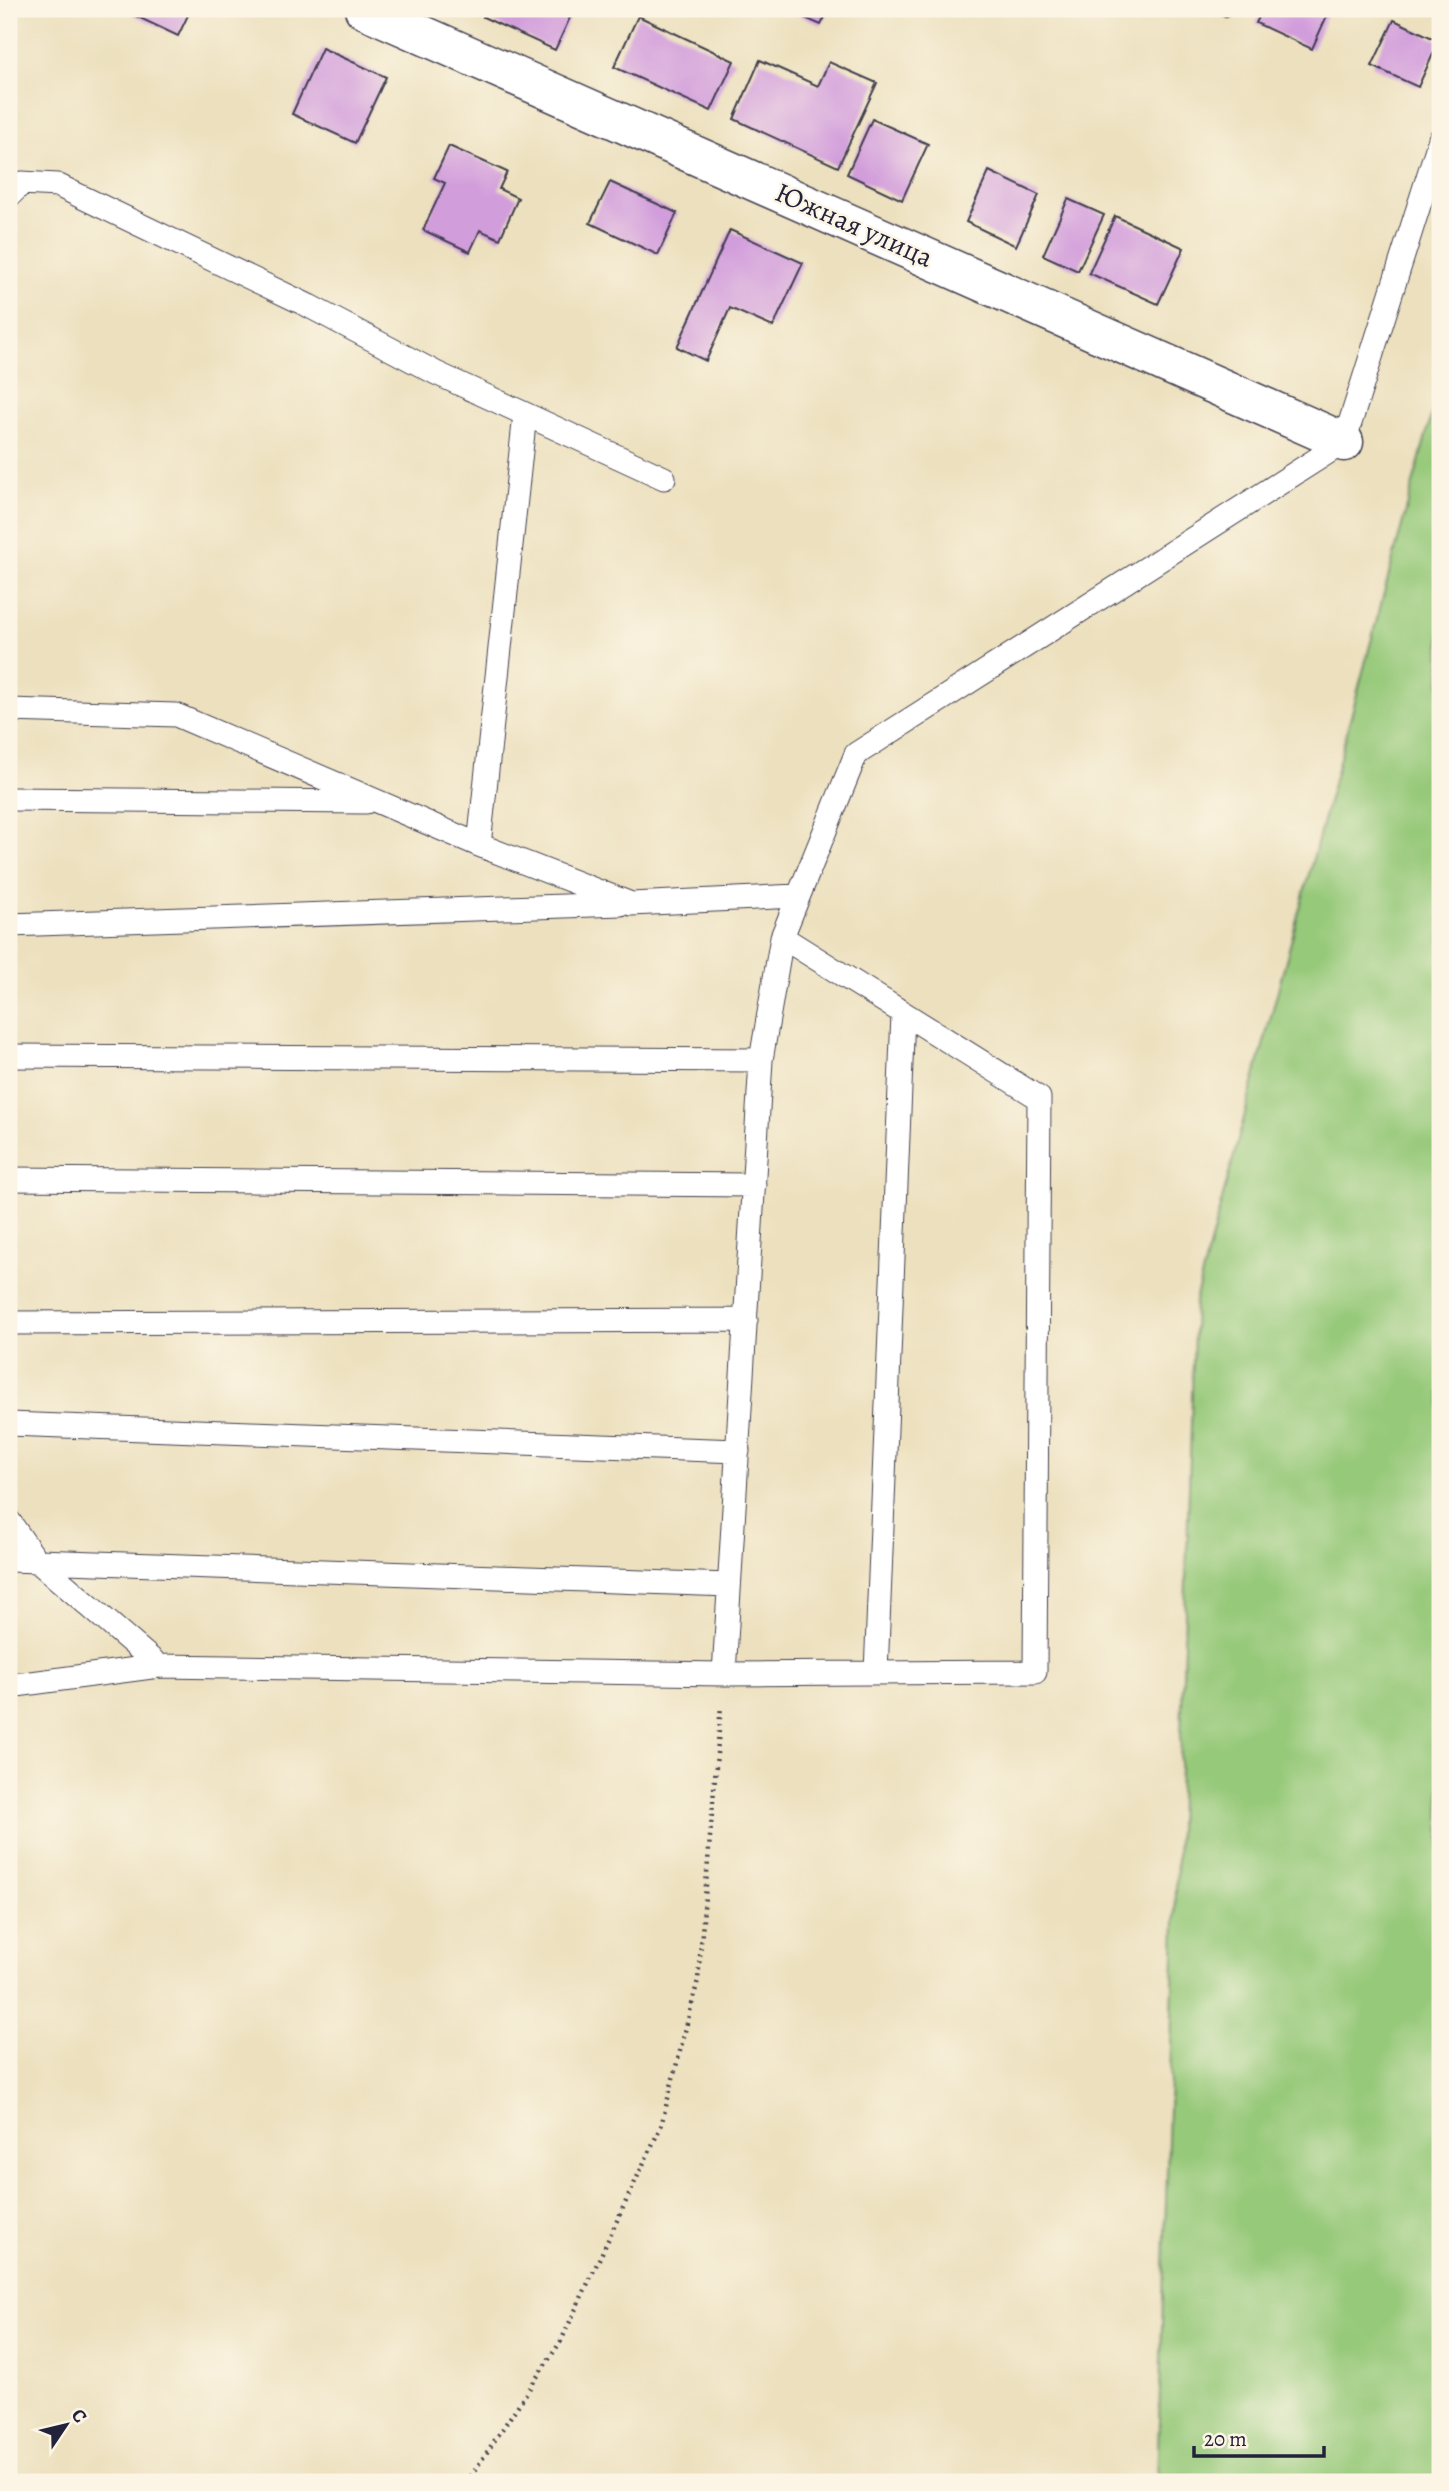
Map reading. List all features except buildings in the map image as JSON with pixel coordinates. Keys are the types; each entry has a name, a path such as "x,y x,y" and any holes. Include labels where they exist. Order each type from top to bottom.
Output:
{"street":[{"name":"Южная улица","path":"364,9 1344,442"}],"lane":[{"path":"724,1674 761,1060 782,937 856,754 1344,442 1440,139"},
{"path":"9,196 22,183 57,185 526,414 664,478"},
{"path":"479,845 526,414"},
{"path":"9,710 176,715 479,845 631,904"},
{"path":"9,799 378,802"},
{"path":"9,925 797,896"},
{"path":"9,1686 159,1666 724,1674 1035,1672 1039,1098 782,937"},
{"path":"876,1673 903,1014"},
{"path":"9,1056 761,1060"},
{"path":"9,1179 754,1185"},
{"path":"9,1323 746,1320"},
{"path":"9,1424 738,1451"},
{"path":"9,1521 36,1560 159,1666"},
{"path":"9,1560 729,1585"}],"path":[{"path":"467,2482 561,2341 661,2126 698,1980 724,1674"}],"green space":[{"path":"1440,383 1440,2482 1157,2482 1195,1301"}]}
